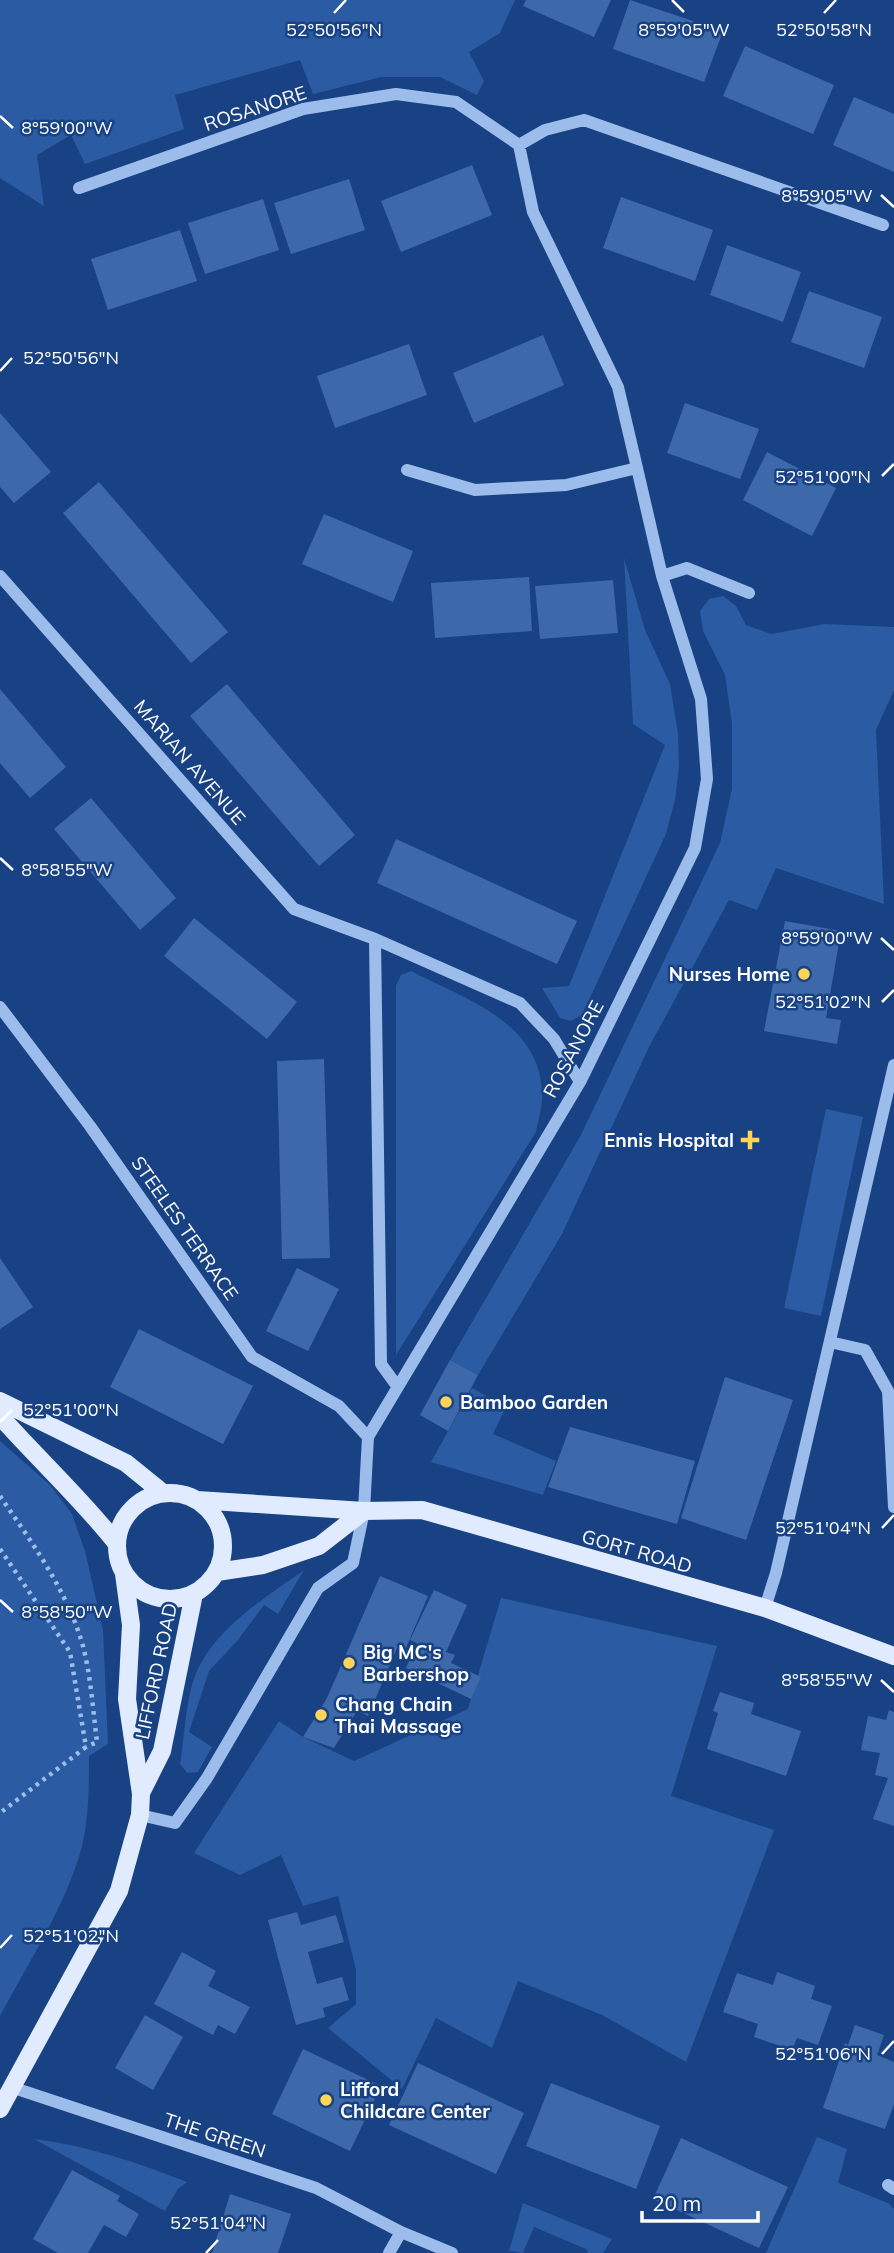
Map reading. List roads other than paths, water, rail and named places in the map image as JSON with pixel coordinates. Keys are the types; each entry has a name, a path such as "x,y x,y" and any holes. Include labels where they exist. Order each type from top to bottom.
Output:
{"main road":[{"path":"0,1401 126,1463 163,1493"},
{"path":"0,1416 41,1463 89,1508 117,1544"},
{"path":"163,1493 181,1494 197,1500 210,1511 223,1540 222,1557 217,1572 194,1594 178,1599 155,1597 134,1586 124,1574 117,1544 119,1530 126,1516 136,1505 163,1493"},
{"name":"GORT ROAD","path":"197,1500 365,1511 422,1510 765,1608 894,1656"},
{"path":"217,1572 262,1565 319,1546 365,1511"},
{"name":"LIFFORD ROAD","path":"0,2109 119,1891 140,1815 141,1794 127,1699 131,1625 124,1574"},
{"name":"LIFFORD ROAD","path":"141,1794 162,1751 194,1594"}],"street":[{"name":"ROSANORE","path":"79,188 303,109 396,94 456,102 519,145 533,212 618,387 662,576 701,699 706,779 695,848 580,1082 368,1437 365,1511 353,1563 318,1588 207,1778 175,1823 140,1815"},
{"path":"519,145 545,130 584,120 883,225"},
{"path":"407,470 475,490 566,485 636,468"},
{"path":"662,576 687,568 749,593"},
{"name":"MARIAN AVENUE","path":"0,576 294,909 375,939 520,1003 554,1039 580,1082"},
{"path":"375,939 381,1364 397,1386"},
{"name":"STEELES TERRACE","path":"0,1007 90,1126 252,1357 339,1406 368,1437"},
{"path":"765,1608 776,1573 894,1065"},
{"path":"830,1342 865,1350 888,1391 894,1507"},
{"name":"THE GREEN","path":"11,2087 316,2188 401,2232 452,2253"},
{"path":"389,2253 401,2232"}],"place":[{"name":"Nurses Home","path":"804,974"},
{"name":"Ennis Hospital","path":"750,1140"},
{"name":"Bamboo Garden","path":"446,1402"},
{"name":"Big MC's Barbershop","path":"349,1663"},
{"name":"Chang Chain Thai Massage","path":"321,1715"},
{"name":"Lifford Childcare Center","path":"326,2100"}]}
